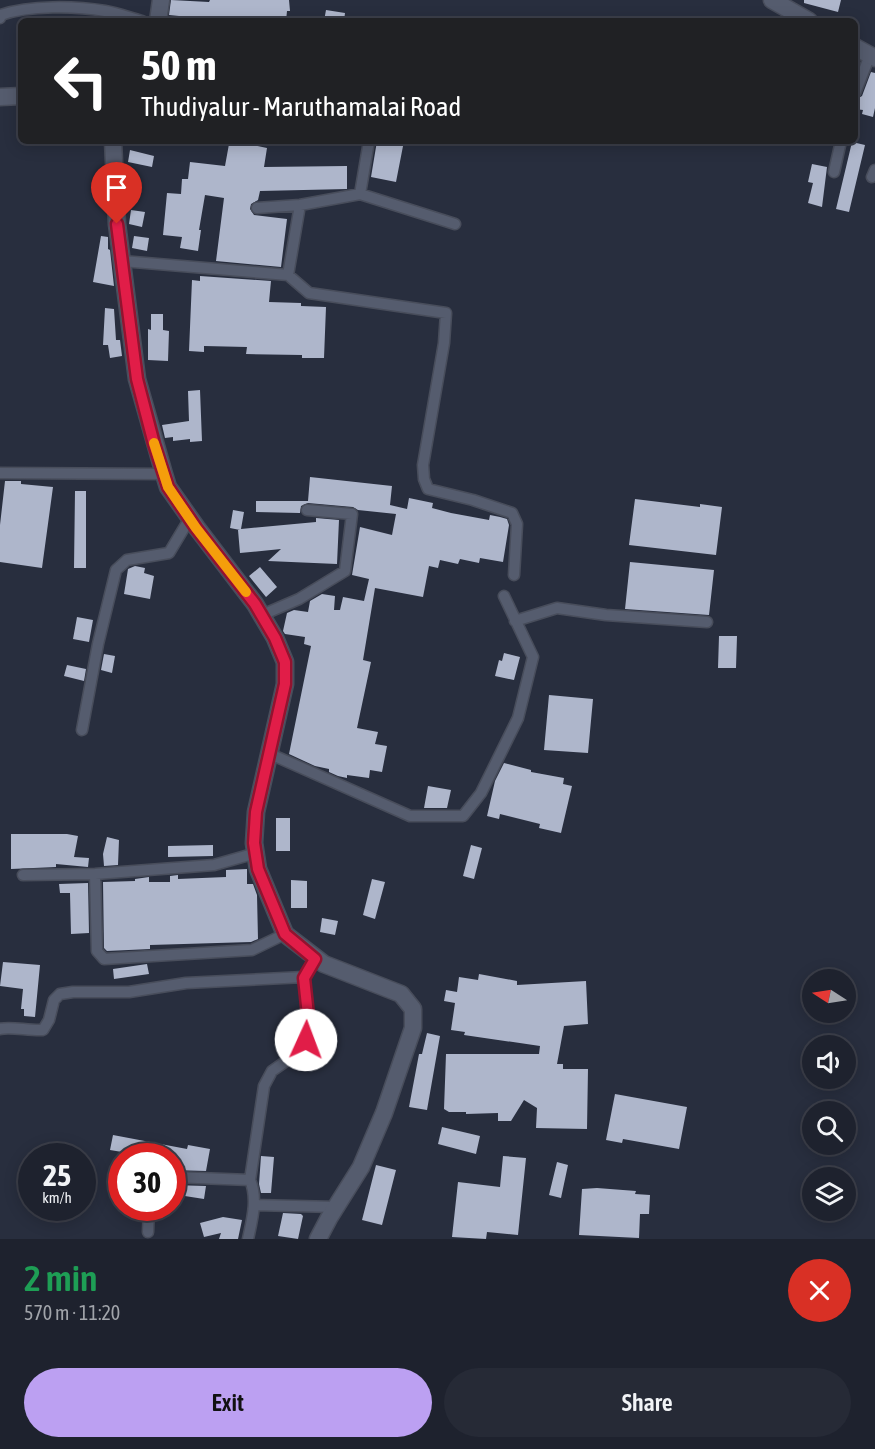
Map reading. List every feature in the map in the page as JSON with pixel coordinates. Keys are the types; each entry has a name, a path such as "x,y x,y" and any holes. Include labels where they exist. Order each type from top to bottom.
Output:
{"main road":[{"path":"158,18 161,0"},
{"path":"772,0 804,18"},
{"path":"0,97 18,96"},
{"path":"113,144 117,224 137,379 168,487 262,615 285,662 285,684 256,812 254,843 258,869 285,934 324,964 401,994 413,1009 413,1028 407,1051 384,1113 361,1167 318,1239"}],"street":[{"path":"0,18 1,15 16,10 75,9 106,11 131,18"},
{"path":"858,82 866,53"},
{"path":"360,194 368,144"},
{"path":"834,172 841,144"},
{"path":"257,208 300,206 360,194 455,224"},
{"path":"288,275 300,206"},
{"path":"122,261 288,275 309,293 446,314 444,343 423,465 424,479 428,489 512,513 517,524 514,575"},
{"path":"1,476 164,474"},
{"path":"262,615 299,599 345,571 352,514 307,510"},
{"path":"82,730 98,644 116,570 127,560 169,553 190,519"},
{"path":"268,753 410,816 463,816 481,793 518,718 533,657 504,596"},
{"path":"515,621 557,608 606,615 707,622"},
{"path":"23,875 95,874 214,865 256,853"},
{"path":"95,874 97,951 104,959 252,950 285,934"},
{"path":"248,1239 254,1205 250,1180 264,1086 272,1071 299,1052 306,1040 308,1015 304,978 315,959"},
{"path":"0,1029 5,1027 29,1031 43,1030 49,1020 54,1000 60,994 129,992 186,983 304,978"},
{"path":"186,1178 250,1180"},
{"path":"254,1205 336,1207"},
{"path":"148,1221 148,1232"}],"building":[{"path":"171,0 209,2 210,0 289,0 290,11 287,11 286,18 179,18 179,16 169,15"},
{"path":"804,0 841,0 838,12 804,3"},
{"path":"326,10 345,13 344,18 325,18"},
{"path":"871,72 875,73 873,117 862,114 863,110 858,109 858,98 862,96"},
{"path":"229,144 239,146 239,144 248,144 267,148 264,167 347,166 347,189 260,191 258,200 251,204 250,209 254,215 287,219 281,267 216,261 224,198 205,195 198,251 180,248 182,237 163,235 167,193 181,194 182,179 188,179 190,162 225,166"},
{"path":"376,144 403,144 396,182 371,177"},
{"path":"852,144 865,145 849,212 836,209"},
{"path":"130,150 154,156 152,167 128,162"},
{"path":"812,164 827,167 822,207 808,203 813,183 808,182"},
{"path":"131,210 145,212 142,227 129,224"},
{"path":"101,236 108,237 114,286 93,282"},
{"path":"134,236 149,238 147,251 132,248"},
{"path":"200,276 271,281 269,302 301,303 301,306 326,307 324,358 302,358 302,355 246,354 247,347 204,346 204,352 189,351 192,280 200,281"},
{"path":"105,308 114,309 116,340 120,340 122,356 110,358 108,345 103,345"},
{"path":"151,314 163,314 163,330 169,331 168,361 148,360 148,329 151,330"},
{"path":"200,390 202,441 190,442 190,439 173,441 173,437 165,438 162,425 189,421 188,391"},
{"path":"310,477 392,486 390,505 407,509 409,498 433,503 432,508 451,513 489,520 490,515 500,517 507,519 509,525 503,562 480,558 479,563 460,559 458,564 440,560 438,568 429,566 423,597 375,588 363,660 371,662 357,728 378,732 375,744 387,746 382,772 370,770 369,778 338,776 329,772 329,769 315,766 289,754 311,646 304,644 305,637 285,634 283,631 287,613 294,610 308,612 310,601 322,594 335,596 334,610 340,610 343,597 364,601 369,579 352,575 360,527 392,535 396,514 308,503 301,506 300,513 256,512 256,501 308,501"},
{"path":"5,481 21,481 21,484 53,487 42,568 0,562 0,525"},
{"path":"75,491 86,491 86,568 74,568"},
{"path":"635,499 700,507 700,504 722,507 716,555 629,545"},
{"path":"233,510 244,512 241,529 316,522 316,518 339,520 337,564 268,561 281,549 240,553 238,530 240,530 230,528"},
{"path":"630,562 714,570 709,615 625,609"},
{"path":"135,566 145,568 144,573 154,576 150,599 124,594 128,569"},
{"path":"260,567 277,587 266,597 249,576"},
{"path":"77,617 93,620 89,642 73,639"},
{"path":"719,636 737,636 736,668 718,668"},
{"path":"504,653 520,657 514,680 495,676 499,660 502,661"},
{"path":"104,654 115,656 112,673 101,670"},
{"path":"67,665 86,669 84,681 64,676"},
{"path":"549,695 593,699 588,753 544,750"},
{"path":"504,763 531,770 531,772 564,778 563,784 572,786 561,833 539,828 540,824 500,814 499,819 487,816 495,781"},
{"path":"428,786 451,790 447,808 424,808"},
{"path":"276,818 290,818 290,851 276,851"},
{"path":"11,834 78,836 74,857 89,858 88,867 56,864 56,867 11,869"},
{"path":"107,837 119,840 118,865 104,866 103,854"},
{"path":"213,845 213,856 168,857 168,846"},
{"path":"471,845 482,848 474,879 463,876"},
{"path":"247,869 247,884 253,884 257,895 258,939 251,942 150,945 150,949 107,951 104,948 103,882 135,881 135,879 149,877 149,882 170,882 170,876 178,875 178,879 226,877 226,870"},
{"path":"372,879 385,882 375,919 363,915"},
{"path":"291,880 307,881 307,908 291,908"},
{"path":"88,883 89,933 71,934 70,893 60,893 59,884"},
{"path":"322,918 338,921 335,935 320,932"},
{"path":"3,962 40,965 35,1017 24,1016 24,1009 21,1009 23,989 0,986"},
{"path":"147,964 149,974 114,979 113,969"},
{"path":"479,974 517,981 517,985 586,981 588,1024 564,1026 557,1064 563,1064 563,1069 588,1069 587,1129 536,1128 537,1108 524,1100 511,1121 498,1121 498,1113 466,1114 466,1112 449,1112 444,1109 446,1054 539,1054 540,1046 464,1035 465,1032 451,1030 455,1003 444,1001 446,990 457,992 459,977 478,980"},
{"path":"427,1033 440,1036 427,1110 409,1107 419,1054 422,1054"},
{"path":"615,1094 687,1107 679,1149 623,1139 622,1143 606,1140"},
{"path":"442,1127 480,1136 476,1154 438,1144"},
{"path":"113,1135 155,1143 111,1143"},
{"path":"188,1145 210,1149 206,1171 186,1170"},
{"path":"261,1156 274,1157 271,1193 261,1193 259,1184"},
{"path":"503,1156 526,1158 518,1235 487,1232 486,1239 452,1237 458,1182 500,1187"},
{"path":"557,1162 568,1165 561,1198 549,1195"},
{"path":"376,1165 396,1170 382,1225 362,1220"},
{"path":"186,1185 206,1186 204,1199 186,1196"},
{"path":"582,1189 636,1191 635,1194 650,1195 649,1214 640,1214 639,1238 579,1235"},
{"path":"283,1213 303,1216 298,1239 278,1236"},
{"path":"223,1217 242,1220 238,1239 219,1239 221,1233 204,1237 200,1223"}],"slow traffic":[{"path":"154,443 168,487 196,528 246,592"}],"route":[{"path":"117,224 137,379 168,487 196,528 255,604 275,638 285,662 285,684 256,812 254,843 258,869 285,934 315,959 304,978 308,1015 306,1040"}]}
